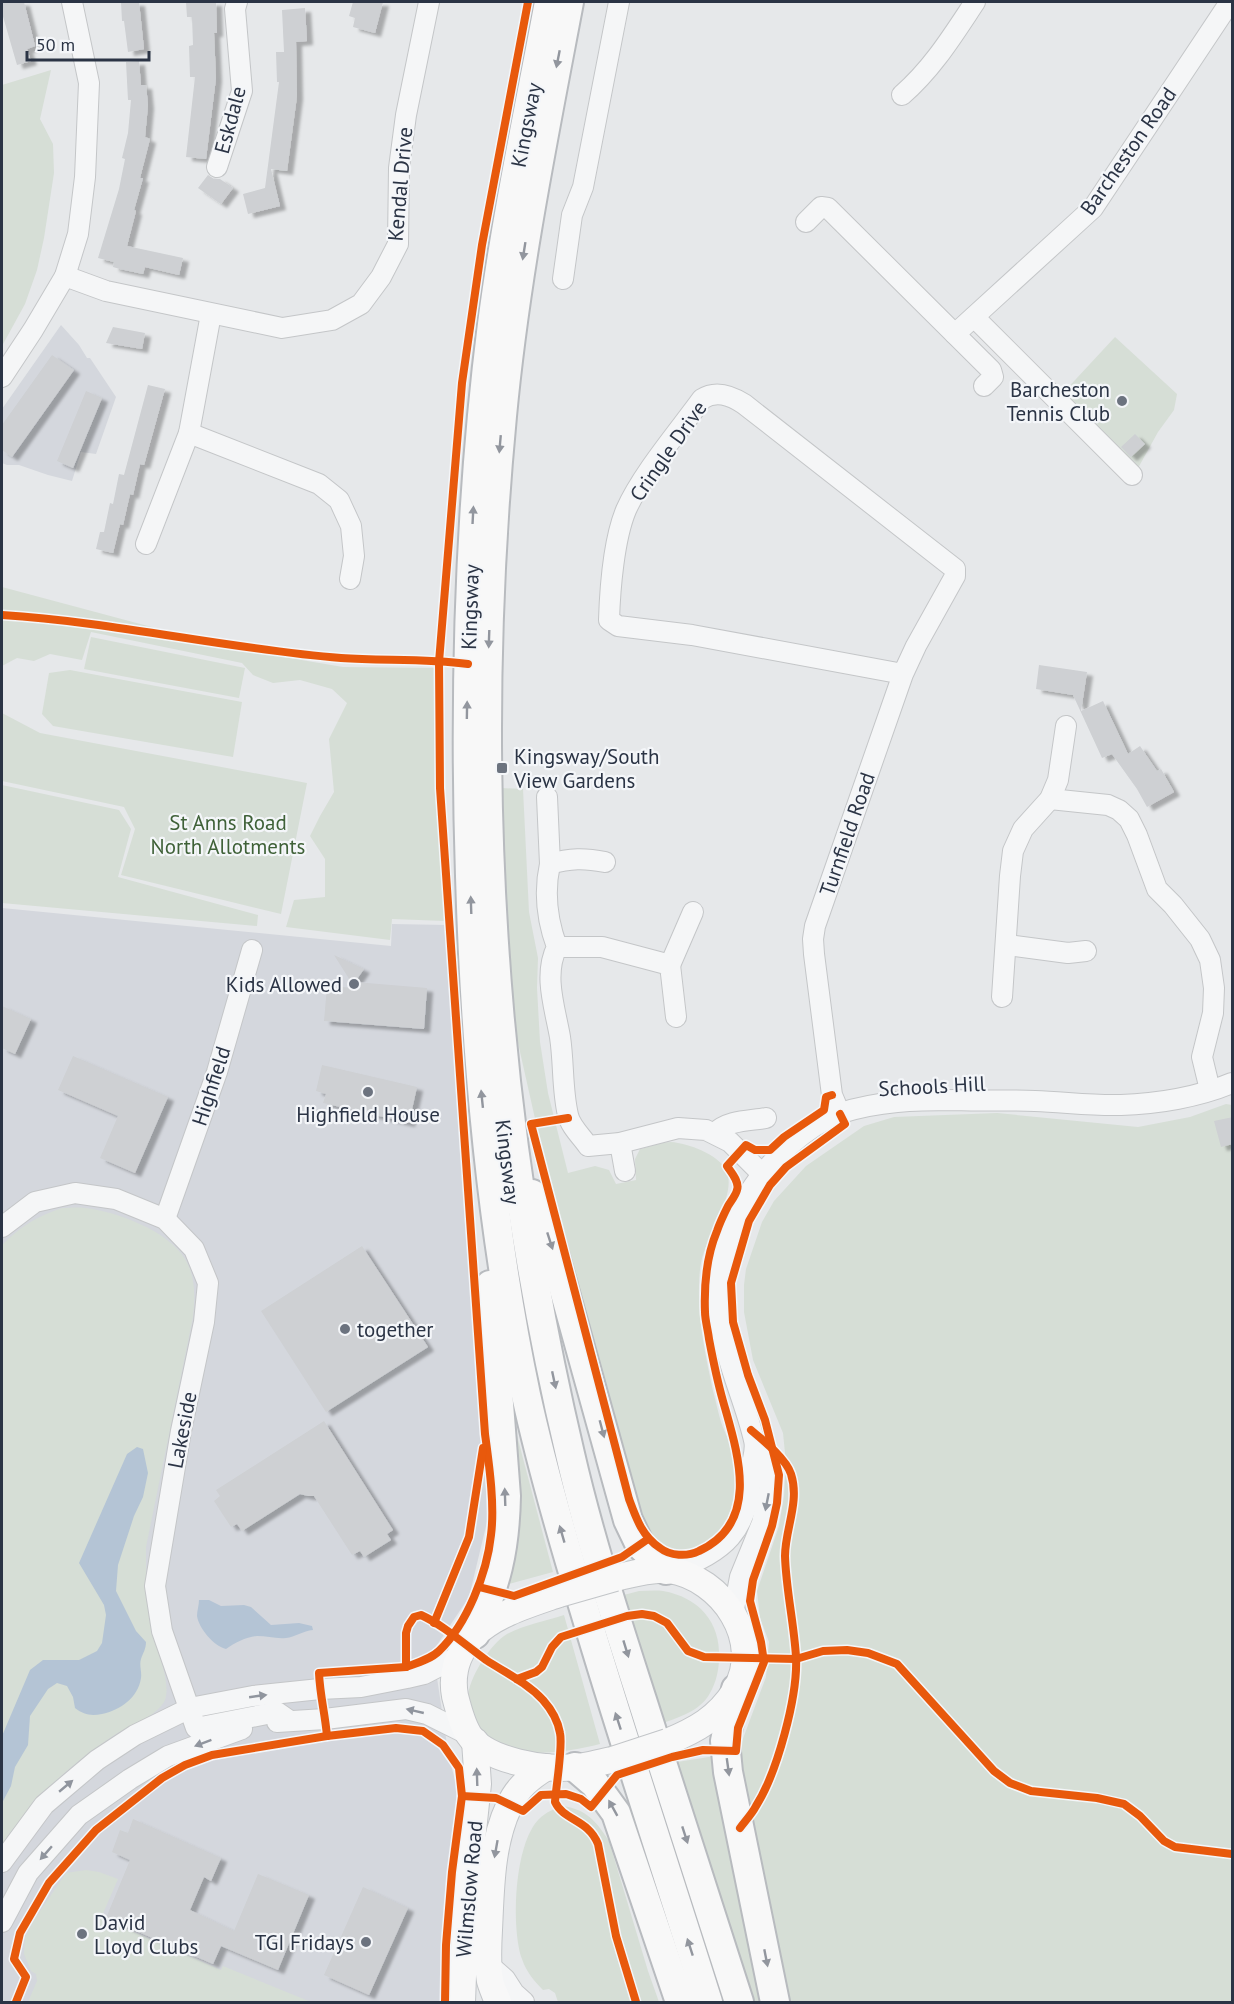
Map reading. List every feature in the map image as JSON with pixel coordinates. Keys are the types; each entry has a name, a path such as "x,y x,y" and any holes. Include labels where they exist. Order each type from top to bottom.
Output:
{"highway":[{"name":"Kingsway","path":"549,2 520,147 493,321 474,498 469,610 467,762 474,993 500,1148 542,1322 570,1456 627,1652 739,2002"},
{"name":"Kingsway","path":"569,2 540,153 513,326 496,490 490,584 487,743 497,993 500,1148 513,1324 540,1456 598,1658 708,2002"},
{"path":"500,1148 550,1239 628,1520 640,1545 669,1570"},
{"path":"467,1645 493,1591 504,1547 506,1527 485,1194 500,1148"},
{"path":"736,1689 725,1741 728,1772 775,2002"},
{"path":"575,1767 595,1784 616,1813 680,2002"}],"main road":[{"path":"467,1645 498,1619 559,1594 641,1572 669,1570 691,1576 712,1589 727,1604 742,1636 744,1657 736,1689 705,1724 667,1742 612,1760 575,1767 547,1767 506,1760 472,1738"},
{"name":"Wilmslow Road","path":"462,2002 466,1897 478,1784 472,1738 458,1708 454,1687 454,1676 467,1645"},
{"name":"Wilmslow Road","path":"498,2002 490,1983 488,1964 492,1884 499,1833 509,1805 518,1790 528,1779 547,1767"}],"street":[{"path":"2,377 65,276 78,234 86,177 89,83 72,2"},
{"name":"Eskdale","path":"217,167 242,91 235,9 237,2"},
{"name":"Kendal Drive","path":"65,276 106,291 282,328 332,320 361,304 381,277 398,244 399,168 406,115 429,2"},
{"path":"563,279 572,215 583,187 619,2"},
{"path":"902,95 934,64 975,2"},
{"name":"Barcheston Road","path":"955,334 1093,208 1230,2"},
{"path":"806,222 821,207 828,208 991,370 993,377 984,386"},
{"path":"146,544 189,433 211,314"},
{"path":"974,317 1132,475"},
{"name":"Cringle Drive","path":"903,674 692,634 618,626 609,620 610,605 619,535 631,500 702,399 723,394 744,404 955,569"},
{"path":"189,433 319,484 339,500 351,526 354,556 350,579"},
{"name":"Turnfield Road","path":"840,1114 830,1085 813,939 818,915 903,674 916,646 956,576 955,569"},
{"path":"1002,997 1013,851 1023,829 1050,799 1058,780 1066,726"},
{"path":"547,796 550,864 547,877 549,925 556,947 551,959 551,986 554,1014 560,1038 568,1118 588,1146 620,1143 678,1128 694,1128 715,1133 729,1142 762,1175"},
{"path":"1050,799 1108,806 1119,810 1129,819 1157,889 1200,939 1210,960 1214,988 1213,1013 1202,1058 1210,1090"},
{"path":"550,864 569,859 588,858 605,862"},
{"path":"676,1017 670,965 693,912"},
{"path":"1007,945 1068,953 1086,951"},
{"path":"556,947 602,947 670,965"},
{"name":"Highfield","path":"165,1219 217,1072 250,955"},
{"name":"Schools Hill","path":"733,1614 740,1577 762,1523 770,1485 769,1469 756,1448 724,1344 720,1290 724,1257 733,1226 749,1193 762,1175 800,1138 840,1114 888,1102 1034,1101 1121,1105 1174,1099 1233,1083"},
{"path":"715,1133 729,1123 766,1118"},
{"path":"620,1143 625,1171"},
{"name":"Lakeside","path":"2,1227 35,1202 75,1193 116,1199 165,1219 194,1249 208,1283 204,1322 181,1431 155,1586 162,1631 196,1728 277,1712 290,1721"},
{"name":"Schools Hill","path":"669,1570 697,1562 711,1555 733,1534 747,1505 756,1448"},
{"path":"2,1862 44,1805 97,1760 135,1735 190,1708 253,1696 361,1687 424,1674 467,1645"},
{"path":"2,1922 28,1873 79,1815 130,1779 168,1756 232,1732 269,1723 406,1709 428,1714 472,1738"},
{"path":"488,1964 505,1979 514,1993 524,2002"}],"shaded area":[{"path":"61,325 87,358 90,358 116,397 96,454 81,452 72,481 19,465 2,463 2,409"},
{"path":"2,908 391,946 392,924 446,925 485,1434 487,1522 469,1597 433,1651 449,1758 458,1791 446,1897 444,2002 2,2002"}],"green space":[{"path":"51,70 40,119 53,144 54,173 44,238 37,270 25,304 2,346 2,85"},
{"name":"Barcheston Tennis Club","path":"1115,337 1177,394 1174,410 1158,432 1137,470 1063,393"},
{"path":"2,587 230,648 343,667 435,668 439,832 445,921 392,919 390,940 286,927 294,900 325,897 325,859 310,836 334,792 329,739 347,703 332,689 300,680 273,683 253,675 242,663 91,632 82,660 50,654 34,661 17,658 2,666"},
{"path":"91,637 245,668 239,698 84,669"},
{"name":"St Anns Road North Allotments","path":"70,670 242,702 233,757 53,726 42,714 49,673"},
{"name":"St Anns Road North Allotments","path":"2,713 40,733 307,783 281,914 121,875 135,829 124,807 2,781"},
{"path":"2,785 119,810 131,829 118,877 258,915 257,926 2,903"},
{"path":"502,788 523,789 529,912 538,958 540,1042 548,1093 568,1173 595,1166 609,1170 616,1184 636,1180 635,1159 640,1149 671,1142 694,1147 710,1155 717,1159 726,1170 728,1189 726,1200 702,1260 699,1301 703,1340 713,1391 721,1422 732,1448 736,1482 731,1509 719,1532 710,1541 688,1550 668,1549 656,1540 634,1503 547,1172 516,1034 500,849"},
{"path":"1226,1104 1232,1105 1232,2002 790,2002 738,1752 766,1677 769,1642 760,1618 757,1591 779,1526 786,1463 783,1433 753,1360 744,1312 746,1269 762,1222 774,1201 806,1166 864,1126 894,1117 997,1113 1138,1127 1190,1117"},
{"path":"62,1208 85,1208 111,1213 154,1231 177,1249 185,1259 193,1280 193,1317 146,1547 149,1611 164,1671 166,1692 165,1700 156,1711 113,1736 65,1772 39,1798 2,1844 2,1245 29,1223"},
{"path":"515,1428 553,1572 502,1586"},
{"path":"639,1591 663,1591 676,1594 697,1605 711,1623 719,1645 717,1676 706,1699 688,1713 660,1724 616,1597"},
{"path":"564,1615 600,1744 535,1753 508,1749 496,1744 481,1731 469,1705 469,1691 476,1672 494,1645 507,1634"},
{"path":"715,1756 765,2002 746,2002 671,1763"},
{"path":"563,1806 585,1814 600,1828 609,1841 659,2002 558,2002 555,1993 549,1989 543,1990 526,1968 516,1927 517,1886 524,1847 539,1819 544,1814"},
{"name":"David Lloyd Clubs","path":"86,1870 118,1879 101,1918 221,1970 223,1966 311,2002 28,2002 37,1981 36,1974 31,1971 24,1954 25,1938 34,1920 66,1873"}],"water":[{"path":"137,1447 143,1449 148,1473 143,1497 134,1516 118,1565 116,1591 136,1631 146,1642 140,1661 139,1685 132,1697 121,1706 109,1712 94,1715 85,1714 75,1708 73,1697 67,1686 57,1683 48,1689 30,1716 28,1745 15,1767 11,1786 2,1803 2,1736 30,1670 43,1660 79,1660 97,1651 102,1643 106,1615 104,1605 79,1563 127,1454"},
{"path":"199,1600 209,1600 221,1606 244,1605 251,1607 271,1625 299,1623 312,1626 313,1630 286,1638 253,1637 226,1649 212,1641 198,1621"}],"building":[{"path":"2,2 24,2 35,46 27,49 31,61 17,65 2,13"},
{"path":"121,2 139,2 144,49 128,52"},
{"path":"186,2 216,2 217,33 214,33 216,78 206,159 186,157 195,77 190,77 189,46 193,45 192,17 187,17"},
{"path":"353,2 383,2 375,33 353,27 355,18 349,16"},
{"path":"305,8 307,41 296,42 297,96 287,171 271,169 280,206 248,214 243,194 265,188 279,82 277,82 276,52 284,52 282,10"},
{"path":"139,61 141,85 146,85 148,105 145,137 150,139 127,246 183,258 179,275 145,267 143,274 113,267 114,262 98,258 119,189 125,159 122,158 128,133 131,100 128,100 126,62"},
{"path":"208,175 214,179 220,179 233,188 221,204 198,188"},
{"path":"113,327 145,333 142,349 106,343"},
{"path":"52,355 74,370 12,457 2,450 2,425"},
{"path":"148,385 165,389 144,465 140,464 133,495 130,494 123,525 120,524 113,553 96,549 100,532 104,532 110,503 113,504 119,474 124,475"},
{"path":"86,391 102,398 73,468 57,461"},
{"path":"1135,434 1145,444 1131,457 1121,447"},
{"path":"1039,665 1087,672 1081,711 1103,701 1128,754 1140,746 1157,771 1161,769 1174,792 1147,807 1112,754 1102,758 1073,695 1036,689"},
{"path":"334,955 364,969 355,982 427,988 424,1029 324,1021 327,986 355,988"},
{"path":"2,1006 31,1019 15,1054 2,1048"},
{"path":"73,1056 168,1097 135,1173 100,1158 118,1116 58,1090"},
{"name":"Highfield House","path":"322,1065 417,1087 409,1123 323,1103 326,1094 316,1091"},
{"path":"1233,1117 1233,1144 1221,1147 1214,1121"},
{"name":"together","path":"362,1246 428,1347 326,1412 261,1311"},
{"path":"324,1421 393,1530 387,1534 391,1540 364,1557 360,1551 352,1555 314,1496 300,1494 242,1531 237,1524 231,1527 214,1501 220,1496 216,1490"},
{"path":"133,1819 221,1858 211,1881 204,1877 190,1910 234,1931 258,1874 309,1895 278,1970 221,1946 213,1964 106,1918 130,1860 112,1852 120,1830 128,1833"},
{"name":"TGI Fridays","path":"363,1887 408,1908 369,1995 324,1975"}],"cycle path":[{"path":"528,2 482,245 462,383 439,662 440,788 492,1523 485,1565 467,1612 458,1627 449,1640 436,1654 406,1667 408,1626 414,1617 421,1615 447,1630 455,1636 486,1660 523,1683 549,1707 558,1724 561,1739 555,1802 564,1813 588,1830 598,1844 616,1936 636,2002"},
{"path":"2,615 87,623 298,654 468,664"},
{"path":"568,1118 531,1124 629,1499 637,1520 649,1538 664,1551 684,1555 699,1551 719,1538 731,1522 738,1504 740,1484 738,1463 715,1370 705,1312 706,1281 711,1250 721,1221 738,1187 735,1177 727,1166 746,1145 755,1150 770,1150 784,1137 824,1110 826,1097 832,1095"},
{"path":"462,1796 496,1798 523,1811 541,1795 566,1794 581,1799 591,1807 617,1775 672,1757 703,1750 736,1751 738,1728 764,1662 750,1601 753,1580 772,1526 777,1503 779,1475 765,1420 748,1375 733,1322 731,1283 749,1221 770,1185 786,1167 845,1124 840,1114"},
{"path":"740,1828 764,1792 778,1755 790,1713 796,1673 785,1556 793,1505 793,1484 791,1474 784,1462 751,1430"},
{"path":"434,1623 469,1537 483,1448"},
{"path":"479,1587 514,1596 622,1557 648,1539"},
{"path":"517,1679 536,1672 542,1667 552,1647 561,1637 627,1616 642,1614 654,1616 667,1623 688,1651 704,1657 796,1659 823,1651 847,1650 868,1653 897,1664 994,1771 1010,1783 1031,1791 1097,1798 1124,1804 1140,1816 1164,1841 1175,1847 1232,1854"},
{"path":"327,1736 319,1673 406,1667"},
{"path":"16,2002 26,1977 14,1959 20,1933 49,1883 96,1830 162,1778 185,1765 212,1755 327,1736 396,1728 423,1731 443,1745 459,1768 462,1796 452,1872 446,1945 445,2002"}],"place":[{"name":"Barcheston Tennis Club","path":"1122,401"},
{"name":"Kingsway/South View Gardens","path":"502,768"},
{"name":"Kids Allowed","path":"354,984"},
{"name":"Highfield House","path":"368,1092"},
{"name":"together","path":"345,1329"},
{"name":"David Lloyd Clubs","path":"82,1934"},
{"name":"TGI Fridays","path":"366,1942"}]}
